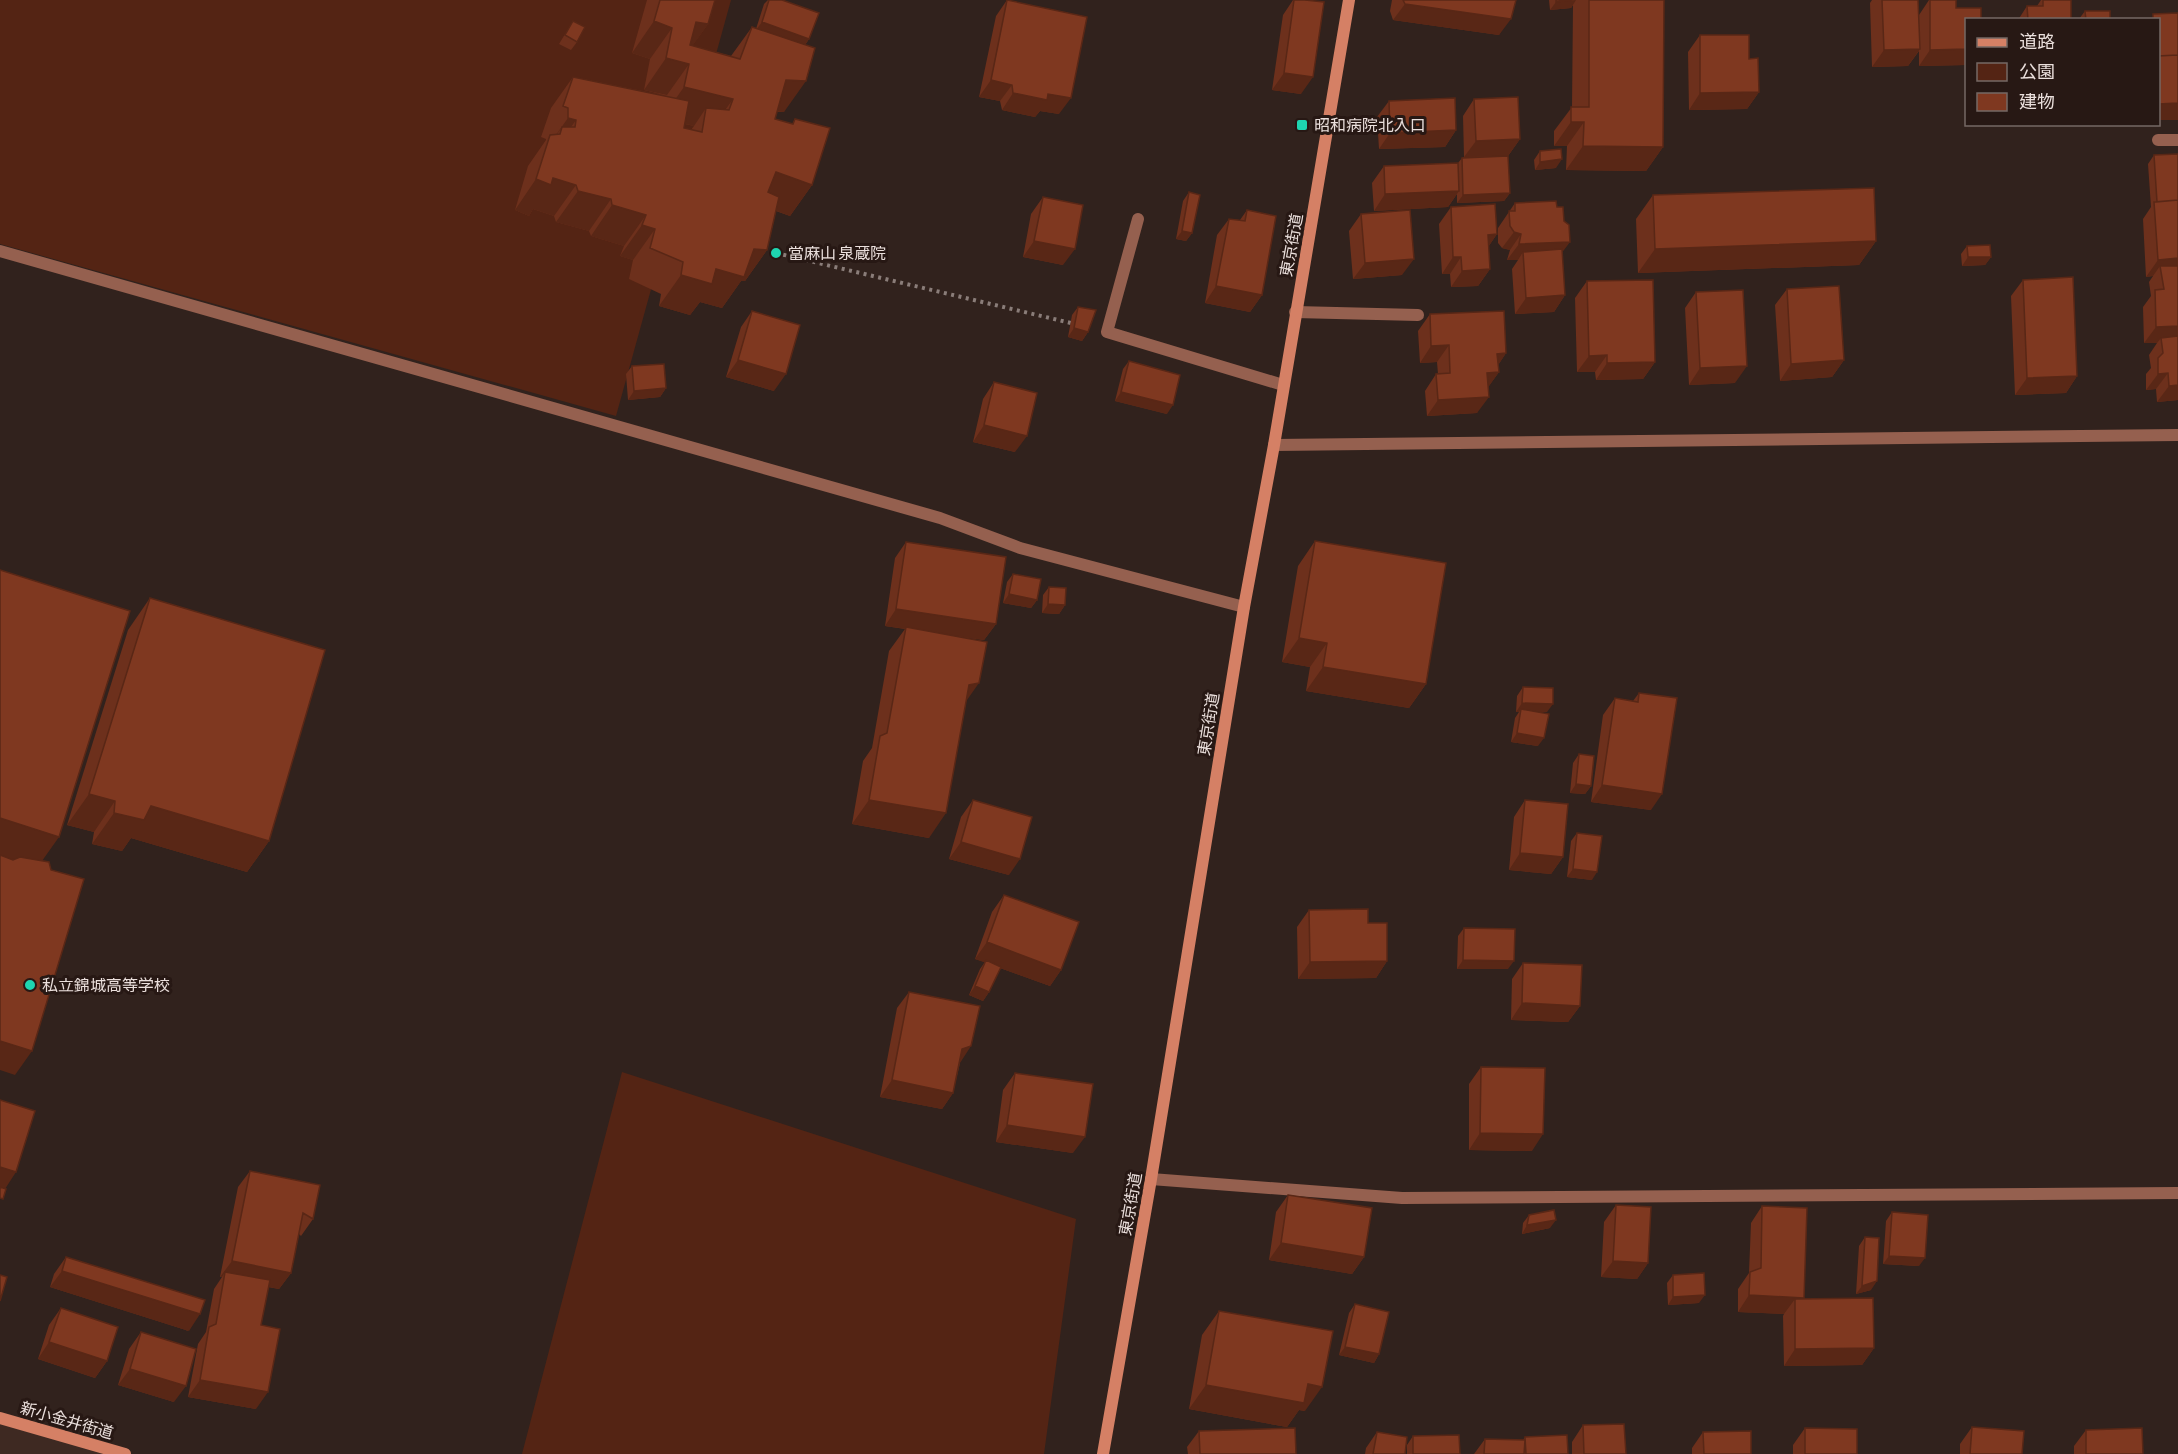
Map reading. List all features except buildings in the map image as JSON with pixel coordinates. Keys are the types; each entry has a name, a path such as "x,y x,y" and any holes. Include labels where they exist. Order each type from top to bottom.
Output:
{"main road":[{"name":"東京街道","path":"1103,1454 1151,1179 1244,607 1331,117 1349,0"},
{"name":"新小金井街道","path":"0,1418 125,1454"}],"street":[{"path":"2158,140 2178,140"},
{"path":"1138,219 1107,332 1283,385"},
{"path":"0,251 940,518 1020,548 1244,607"},
{"path":"1295,312 1418,315"},
{"path":"1274,445 2178,435"},
{"path":"1151,1179 1402,1198 2178,1193"}],"path":[{"path":"776,253 1107,332"}],"shaded area":[{"path":"0,1418 125,1454 0,1454"}],"green space":[{"path":"0,0 731,0 616,416 0,244"},
{"path":"622,1072 1076,1219 1044,1454 522,1454"}],"place":[{"name":"昭和病院北入口","path":"1302,125"},
{"name":"當麻山 泉蔵院","path":"776,253"},
{"name":"私立錦城高等学校","path":"30,985"}]}
